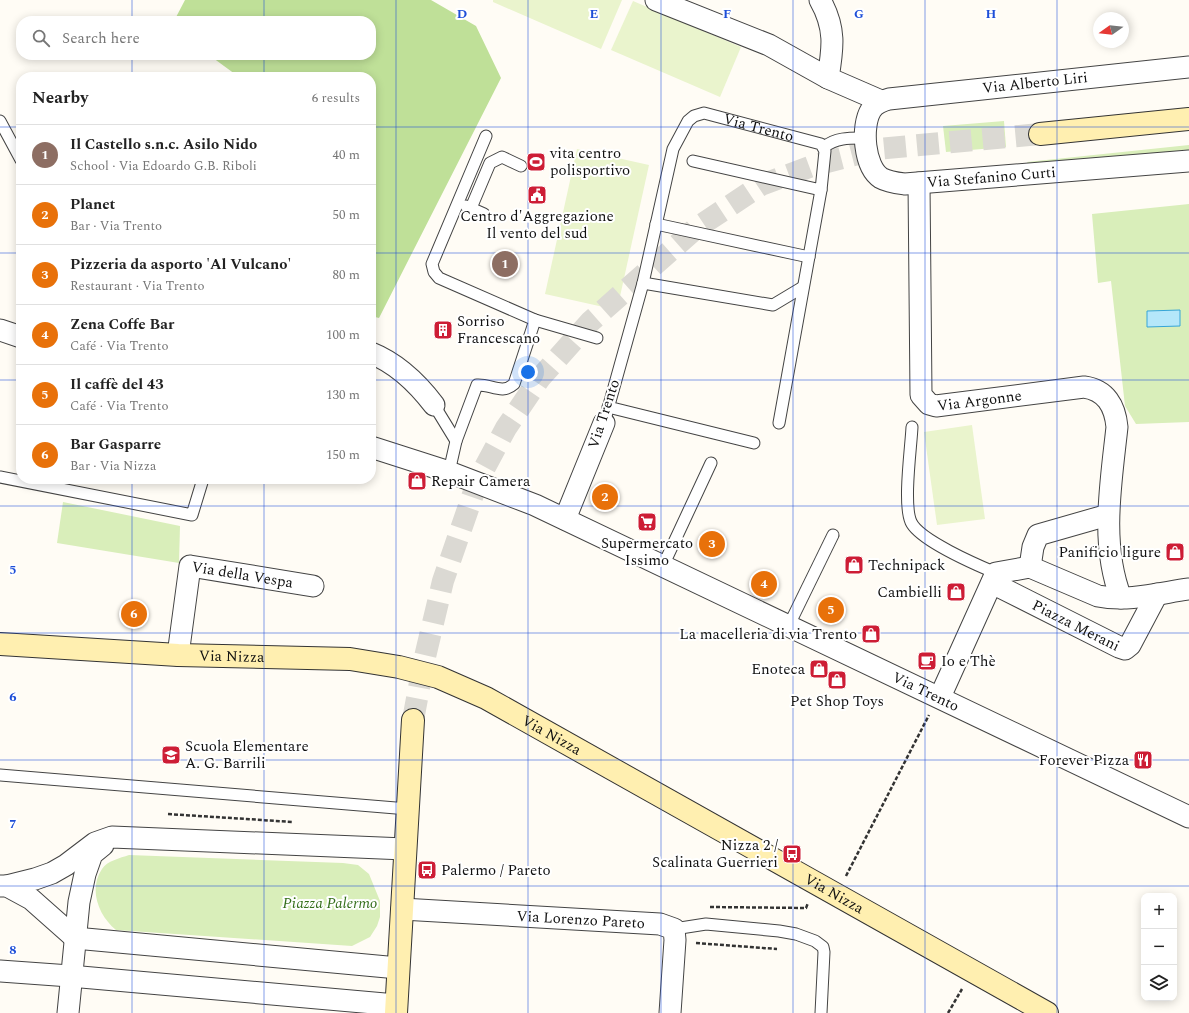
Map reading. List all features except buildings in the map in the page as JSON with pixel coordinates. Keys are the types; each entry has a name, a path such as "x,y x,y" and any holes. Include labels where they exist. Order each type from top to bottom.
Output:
{"street":[{"path":"656,0 769,45 828,78 881,101"},
{"path":"820,0 830,20 833,34 828,78"},
{"name":"Via Alberto Liri","path":"881,101 918,95 1189,67"},
{"name":"Via Stefanino Curti","path":"881,101 871,110 866,138 867,152 871,166 881,178 896,183 919,183 1189,161"},
{"path":"1040,134 1189,119"},
{"name":"Via Argonne","path":"919,183 921,396 929,404 936,406 1084,387 1098,390 1111,404 1116,415 1117,427 1108,515"},
{"path":"0,330 16,335"},
{"path":"376,356 420,386 434,405"},
{"name":"Via Trento","path":"565,519 606,415"},
{"name":"Via Trento","path":"376,450 449,472 535,505 789,625 935,705 1189,817"},
{"path":"935,705 994,578 1032,557 1038,535 1044,532 1108,515 1114,579 1121,598"},
{"path":"1032,557 1098,596 1121,598 1189,589"},
{"name":"Via della Vespa","path":"178,654 190,566 313,586"},
{"name":"Piazza Merani","path":"994,578 1125,649 1130,645 1157,594"},
{"name":"Via Nizza","path":"0,644 178,654 350,658 399,666 438,677 486,698 1047,1013"},
{"path":"0,971 70,976 396,1009 413,720"},
{"path":"3,886 35,879 52,872 66,865 95,843 112,837 405,850"},
{"path":"68,1013 70,976 79,902 85,874 92,854 112,837"},
{"path":"3,886 32,899 75,938 398,968"},
{"name":"Via Lorenzo Pareto","path":"402,909 648,922 674,929"},
{"path":"670,1013 675,940 674,929"}],"lane":[{"name":"Via Trento","path":"606,415 643,283 673,148 688,121 699,113 704,113 821,144 824,147"},
{"path":"0,121 16,151"},
{"path":"486,136 432,264 434,272 439,278 535,320 597,338"},
{"path":"779,423 821,190 824,147 840,139 866,138"},
{"path":"471,208 490,163 502,157 521,166"},
{"path":"693,161 821,190"},
{"path":"458,203 484,214"},
{"path":"656,224 809,257"},
{"path":"643,283 773,305 803,288"},
{"path":"449,472 456,442 477,385 485,384 502,390 509,389 514,384 535,320"},
{"path":"434,405 456,442"},
{"path":"606,415 754,442"},
{"name":"Piazza Merani","path":"912,427 908,500 910,521 916,530 994,578"},
{"path":"663,566 711,463"},
{"path":"0,477 16,480"},
{"path":"35,484 192,515 201,484"},
{"path":"789,625 832,535"},
{"path":"0,775 408,809"},
{"path":"674,929 706,924 746,927 796,934 820,944 824,952 821,1013"}],"path":[{"path":"844,880 935,705"},
{"path":"168,814 296,822"},
{"path":"708,913 708,907 806,908"},
{"path":"694,943 776,949"},
{"path":"948,1013 963,987"}],"green space":[{"path":"185,0 431,0 476,26 501,78 379,318 376,317 376,72 232,72 216,60 376,60 376,16 177,16"},
{"path":"493,0 622,0 601,49 493,2"},
{"path":"633,1 741,47 720,97 611,50"},
{"path":"1004,121 1006,147 946,152 943,126"},
{"path":"1189,145 1189,150 1029,165 1027,162"},
{"path":"577,149 649,165 617,310 545,294"},
{"path":"1189,204 1189,422 1136,424 1125,406 1111,281 1098,283 1092,214"},
{"path":"972,425 985,519 937,525 924,432"},
{"path":"63,502 180,526 179,563 57,543"},
{"name":"Piazza Palermo","path":"129,855 343,863 358,865 369,874 380,901 380,917 377,926 370,937 352,946 116,930 100,910 97,902 96,885 98,877 104,866 114,860"}],"water":[{"path":"1180,310 1180,326 1147,327 1147,311"}],"tunnel":[{"path":"413,720 424,661 443,581 478,480 506,428 540,378 590,322 695,229 761,185 815,165 877,149 1040,134"}],"place":[{"name":"vita centro polisportivo","path":"536,162"},
{"name":"Centro d'Aggregazione Il vento del sud","path":"537,195"},
{"name":"Il Castello s.n.c. Asilo Nido","path":"505,264"},
{"name":"Sorriso Francescano","path":"443,330"},
{"name":"Repair Camera","path":"417,481"},
{"name":"Planet","path":"605,497"},
{"name":"Supermercato Issimo","path":"647,522"},
{"name":"Pizzeria da asporto 'Al Vulcano'","path":"712,544"},
{"name":"Panificio ligure","path":"1175,552"},
{"name":"Technipack","path":"854,565"},
{"name":"Zena Coffe Bar","path":"764,584"},
{"name":"Cambielli","path":"956,592"},
{"name":"Il caffè del 43","path":"831,610"},
{"name":"Bar Gasparre","path":"134,614"},
{"name":"La macelleria di via Trento","path":"871,634"},
{"name":"Io e Thè","path":"927,661"},
{"name":"Enoteca","path":"819,669"},
{"name":"Pet Shop Toys","path":"837,680"},
{"name":"Scuola Elementare A. G. Barrili","path":"171,755"},
{"name":"Forever Pizza","path":"1143,760"},
{"name":"Nizza 2 / Scalinata Guerrieri","path":"792,854"},
{"name":"Palermo / Pareto","path":"427,870"}]}
